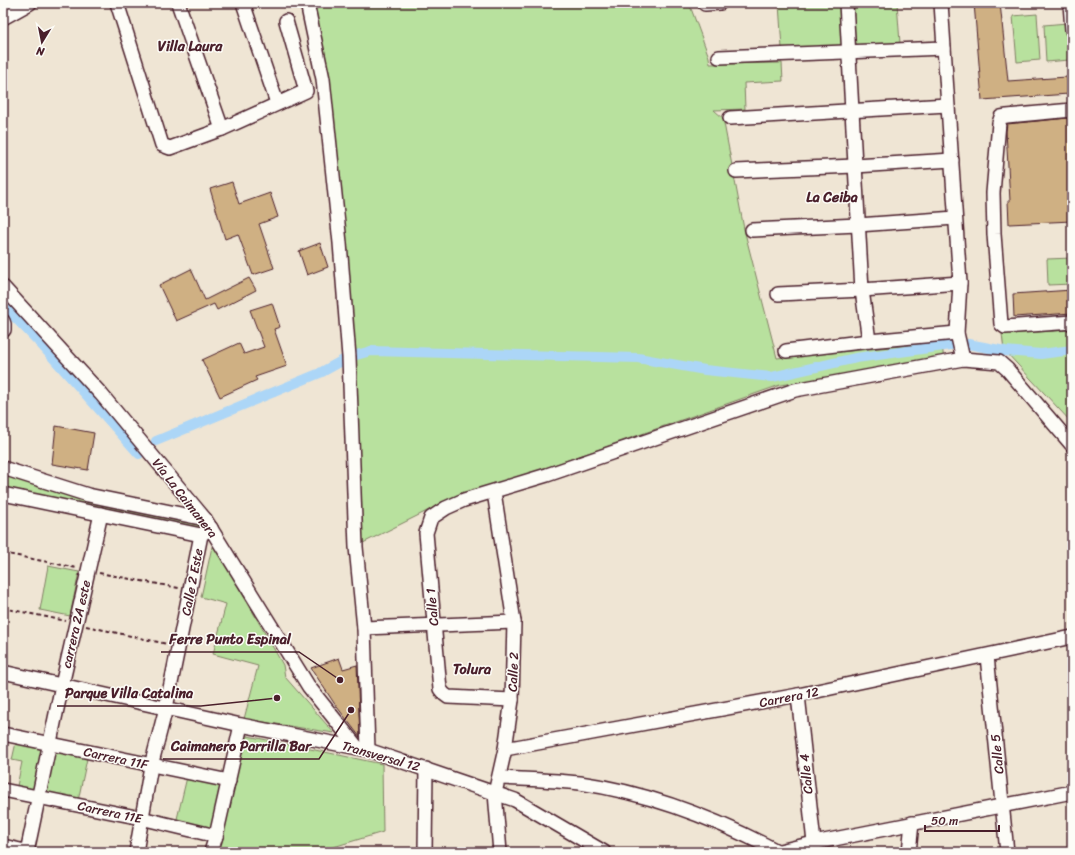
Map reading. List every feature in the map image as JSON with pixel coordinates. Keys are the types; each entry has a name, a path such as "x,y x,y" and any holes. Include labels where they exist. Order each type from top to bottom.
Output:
{"street":[{"path":"3,18 30,3"},
{"path":"117,3 162,145 170,148 222,129 306,90 286,21"},
{"path":"178,3 222,129"},
{"path":"243,3 277,104"},
{"path":"307,3 323,79 340,243 349,357 356,547 364,628 362,748"},
{"path":"705,4 720,3"},
{"path":"846,3 862,290 869,341"},
{"path":"941,3 960,283 957,333 963,359"},
{"path":"1070,3 1072,30"},
{"path":"720,57 944,48"},
{"path":"730,118 947,105"},
{"path":"1072,110 1007,116 1001,118 999,123 993,193 994,234 1001,324 1005,327 1072,322"},
{"path":"736,171 952,160"},
{"path":"752,230 858,225 956,218"},
{"path":"778,294 960,283"},
{"name":"Vía La Caimanera","path":"3,287 101,394 206,527 309,687 362,748"},
{"path":"3,322 3,330"},
{"path":"786,351 869,341 957,333"},
{"path":"494,492 547,476 795,390 963,359 999,362 1007,369 1072,445"},
{"path":"3,468 88,495 206,527"},
{"name":"Calle 1","path":"494,492 464,500 446,508 431,518 426,533 440,689 448,697 512,700"},
{"name":"Calle 2","path":"494,492 514,622 512,700 505,749 495,793 500,852"},
{"path":"3,494 101,514 206,527"},
{"name":"carrera 2A este","path":"28,852 62,685 101,514"},
{"name":"Calle 2 Este","path":"136,852 151,766 166,708 178,646 206,527"},
{"path":"364,628 514,622"},
{"name":"Carrera 12","path":"505,749 798,696 1072,637"},
{"name":"Calle 5","path":"987,656 1006,852"},
{"name":"Transversal 12","path":"3,672 241,725 362,748 515,800 604,852"},
{"name":"Calle 4","path":"798,696 814,847"},
{"path":"211,852 241,725"},
{"name":"Carrera 11F","path":"3,734 228,781"},
{"path":"425,852 426,770"},
{"path":"499,778 540,779 575,783 630,793 702,815 741,832 776,852 814,847 912,823 1072,792"},
{"name":"Carrera 11E","path":"3,790 142,818 216,836"},
{"path":"909,852 912,823"},
{"path":"3,846 28,852"}],"path":[{"path":"3,608 178,646"}],"green space":[{"path":"312,3 689,3 709,57 710,64 782,63 783,81 744,83 745,109 714,110 723,118 744,229 777,358 942,342 944,363 780,385 509,481 455,497 359,545 360,484"},
{"path":"840,3 842,46 782,48 779,4"},
{"path":"852,3 897,3 900,43 856,46"},
{"path":"1037,14 1040,60 1017,62 1013,16"},
{"path":"1067,23 1069,60 1046,62 1044,25"},
{"path":"1072,258 1072,284 1048,285 1047,259"},
{"path":"1072,330 1072,423 1004,350 1002,334"},
{"path":"3,471 204,520 200,532 3,492"},
{"path":"213,542 283,665 285,677 334,733 244,719 258,666 213,654 226,604 201,597"},
{"path":"48,566 79,572 70,616 40,610"},
{"path":"243,735 382,764 383,832 317,852 213,852"},
{"path":"17,738 45,745 35,790 17,786 22,762 12,760"},
{"path":"54,747 88,754 78,801 44,794"},
{"path":"187,777 222,785 212,831 176,823"}],"building":[{"path":"974,3 1000,3 1008,81 1067,77 1069,94 982,100"},
{"path":"1072,118 1072,221 1009,224 1008,201 1010,201 1006,131 1007,124"},
{"path":"232,182 239,204 270,193 278,217 259,224 274,268 253,275 238,234 225,239 210,189"},
{"path":"320,243 328,267 307,275 299,251"},
{"path":"191,269 205,300 249,278 256,290 217,310 214,304 176,321 159,285"},
{"path":"1072,290 1072,313 1014,317 1013,294"},
{"path":"272,303 280,327 274,329 287,366 255,377 257,380 220,397 202,360 239,343 244,354 264,347 250,310"},
{"path":"56,426 94,433 88,470 52,464"},
{"path":"339,658 343,669 357,665 360,737 334,703 311,668"}],"waterway":[{"path":"3,305 38,341 139,454"},
{"path":"968,344 1005,351 1041,354 1072,350"},
{"path":"156,441 320,373 349,357 371,351 638,358 705,370 772,377 856,358 951,345"}],"place":[{"name":"Ferre Punto Espinal","path":"340,680"},
{"name":"Parque Villa Catalina","path":"277,698"},
{"name":"Caimanero Parrilla Bar","path":"351,710"}],"district":[{"name":"Villa Laura","path":"190,46"},
{"name":"La Ceiba","path":"832,197"},
{"name":"Tolura","path":"472,669"}]}
